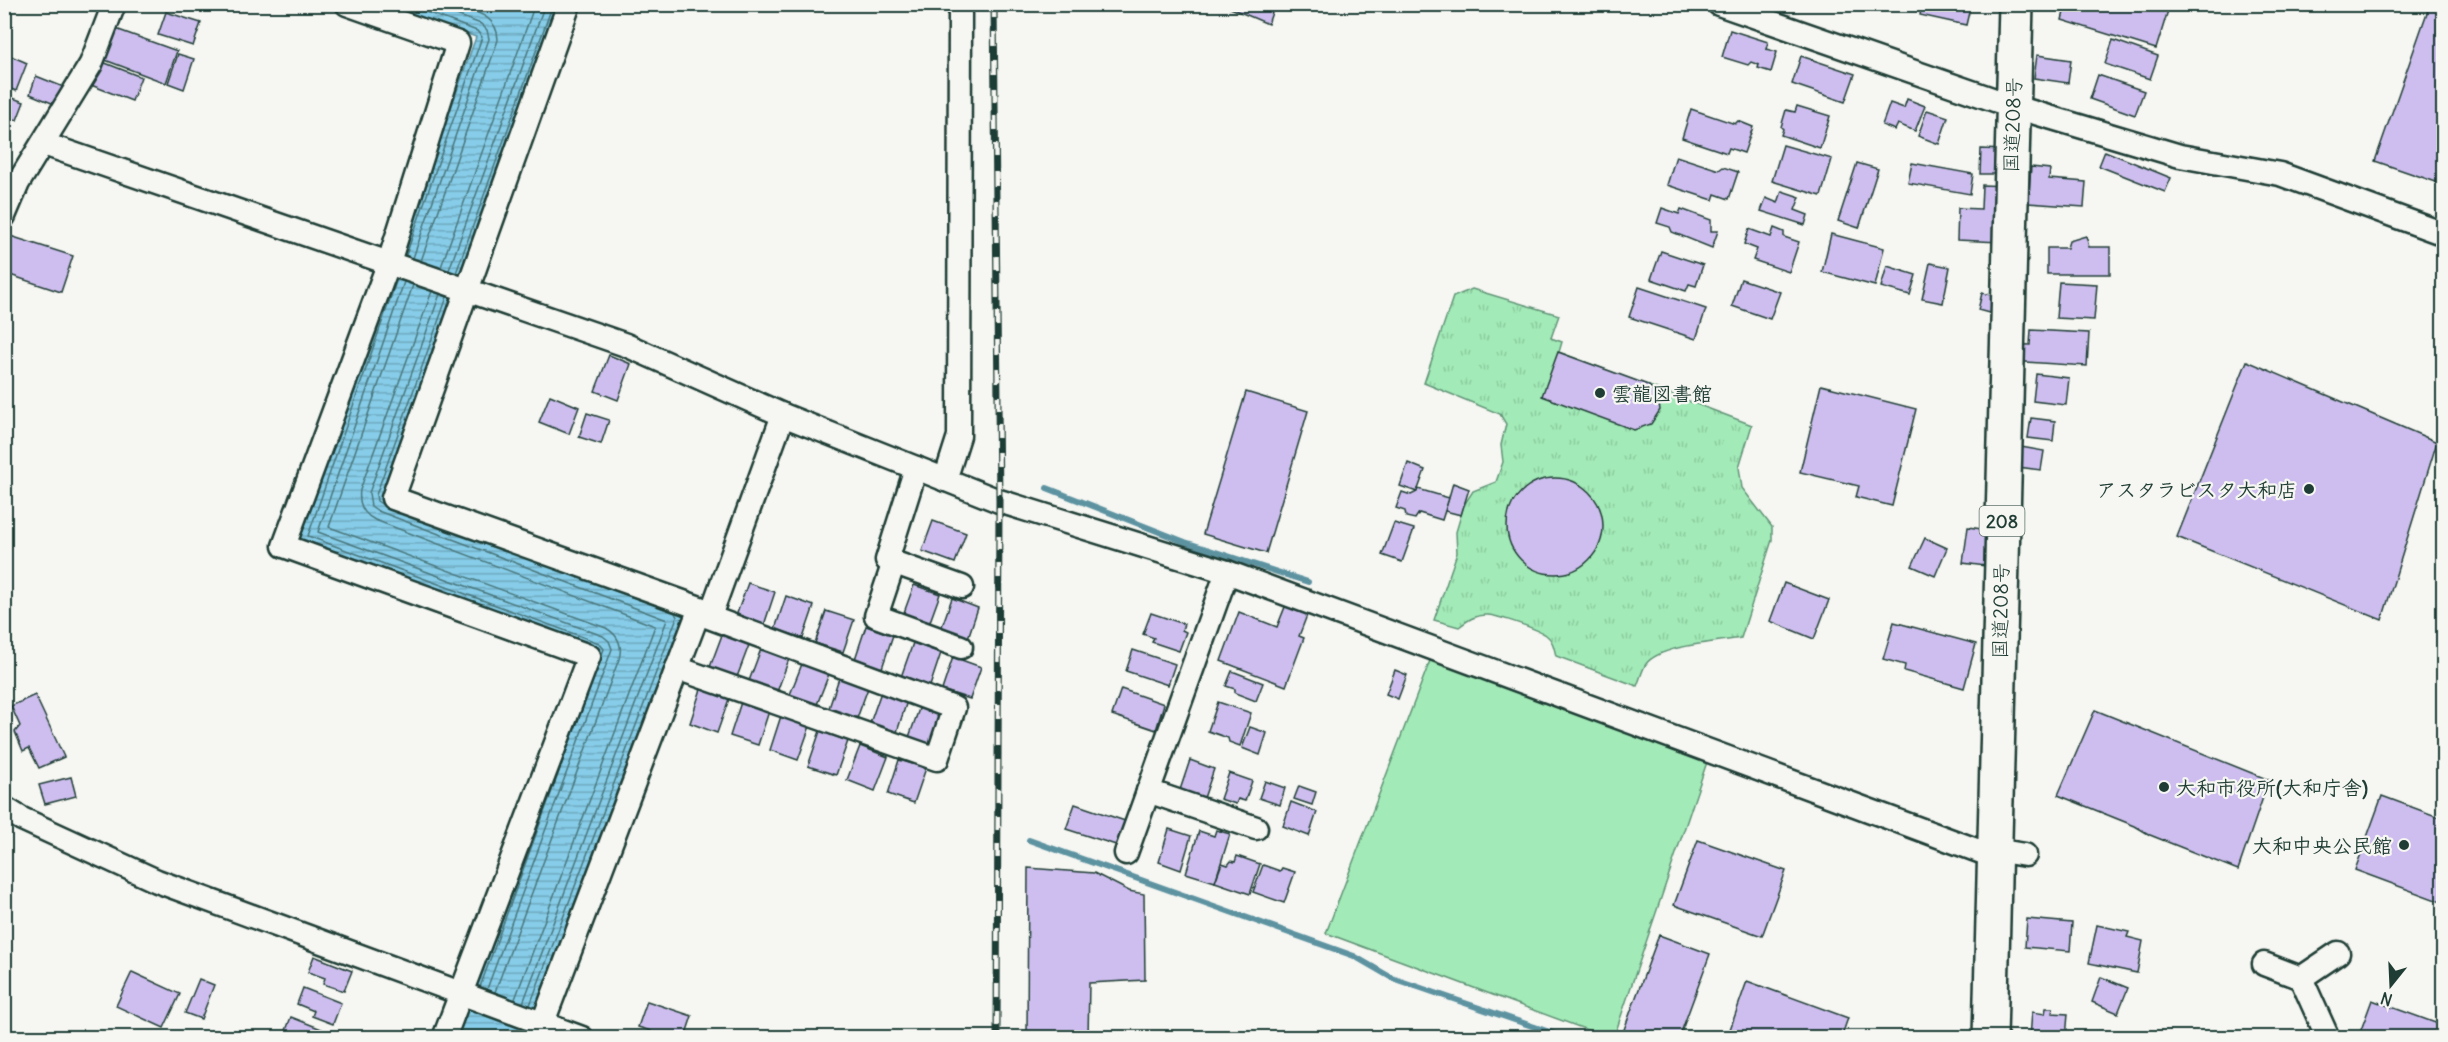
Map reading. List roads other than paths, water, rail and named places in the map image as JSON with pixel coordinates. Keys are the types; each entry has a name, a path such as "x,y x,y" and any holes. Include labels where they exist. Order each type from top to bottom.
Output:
{"highway":[{"name":"国道208号","path":"1990,1038 2005,854 2012,106 2016,4"}],"street":[{"path":"4,216 18,183 92,64 114,4"},
{"path":"347,4 458,43 389,262 284,546 589,656 444,1038"},
{"path":"569,4 393,498 700,608 704,615 954,708 937,759 677,668"},
{"path":"945,480 959,436 960,4"},
{"path":"1719,4 2012,106 2180,156 2280,174 2444,234"},
{"path":"44,144 626,345 783,415 999,501 1227,572 2005,854"},
{"path":"540,1030 677,668 704,615 783,415"},
{"path":"915,468 887,560 962,587"},
{"path":"894,562 876,616 961,647"},
{"path":"1126,853 1227,572"},
{"path":"1148,791 1256,828"},
{"path":"4,808 22,819 157,881 461,993 540,1030 582,1038"},
{"path":"2297,976 2338,953"},
{"path":"2264,964 2297,976 2328,1038"}],"water":[{"path":"387,5 559,5 381,498 685,611 524,1037 454,1037 599,649 299,540 476,37"}],"waterway":[{"path":"1047,488 1185,542 1308,582"},
{"path":"1029,840 1354,956 1392,978 1567,1038"}],"railway":[{"path":"994,4 999,501 997,1038"}],"place":[{"name":"雲龍図書館","path":"1600,393"},
{"name":"アスタラビスタ大和店","path":"2309,489"},
{"name":"大和市役所(大和庁舎)","path":"2164,787"},
{"name":"大和中央公民館","path":"2404,845"}]}
